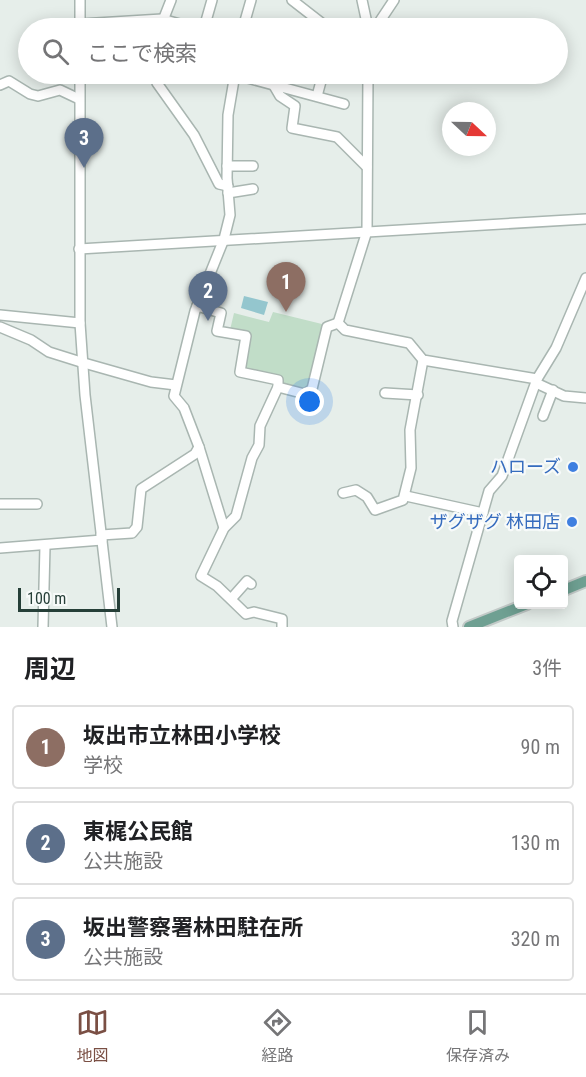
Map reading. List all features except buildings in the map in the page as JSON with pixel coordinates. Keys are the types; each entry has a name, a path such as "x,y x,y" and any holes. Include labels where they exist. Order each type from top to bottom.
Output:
{"main road":[{"path":"568,588 586,581"},
{"path":"469,627 514,609"}],"street":[{"path":"80,0 80,18"},
{"path":"164,18 171,0"},
{"path":"207,18 212,0"},
{"path":"246,18 251,0"},
{"path":"292,0 315,18"},
{"path":"362,0 366,18"},
{"path":"386,18 394,0"},
{"path":"0,85 9,81 30,94 38,96 60,90 80,99"},
{"path":"80,84 79,249 82,362 112,627"},
{"path":"158,84 194,135 219,184 228,189 253,189"},
{"path":"224,528 200,447 184,408 176,400 176,385 197,306 224,239 230,215 227,166 228,115 233,84"},
{"path":"273,84 344,104"},
{"path":"273,84 280,96 295,106 292,128 337,137 367,167"},
{"path":"317,96 320,84"},
{"path":"338,323 368,231 368,84"},
{"path":"227,166 253,166"},
{"path":"79,249 586,219"},
{"path":"453,627 452,621 489,491 501,476 537,381 556,348 586,278"},
{"path":"197,306 221,313 217,331 246,336 240,372 278,380 278,387 260,426 260,445 252,458 236,516 224,528 201,576 246,614 254,612 282,619 282,627"},
{"path":"0,315 80,323"},
{"path":"338,323 345,330 409,342 423,360 537,381 564,396 586,398"},
{"path":"278,387 305,394 310,392 327,327 338,323"},
{"path":"0,327 31,340 49,352 151,382 176,385"},
{"path":"343,493 356,490 367,497 375,510 400,503 405,496 411,468 410,430 423,360"},
{"path":"543,416 552,390"},
{"path":"385,393 418,395"},
{"path":"0,548 45,546 132,533 137,527 141,489 195,454 200,447"},
{"path":"405,496 483,513"},
{"path":"0,504 37,504"},
{"path":"43,627 45,546"},
{"path":"231,599 247,581 251,584"}],"green space":[{"path":"273,312 326,325 309,389 305,392 246,373 242,367 249,334 230,330 234,313 269,322"}],"water":[{"path":"244,296 268,302 264,315 241,308"}],"place":[{"name":"坂出警察署林田駐在所","path":"84,168"},
{"name":"坂出市立林田小学校","path":"286,312"},
{"name":"東梶公民館","path":"208,321"},
{"name":"ハローズ","path":"573,467"},
{"name":"ザグザグ 林田店","path":"572,522"}]}
